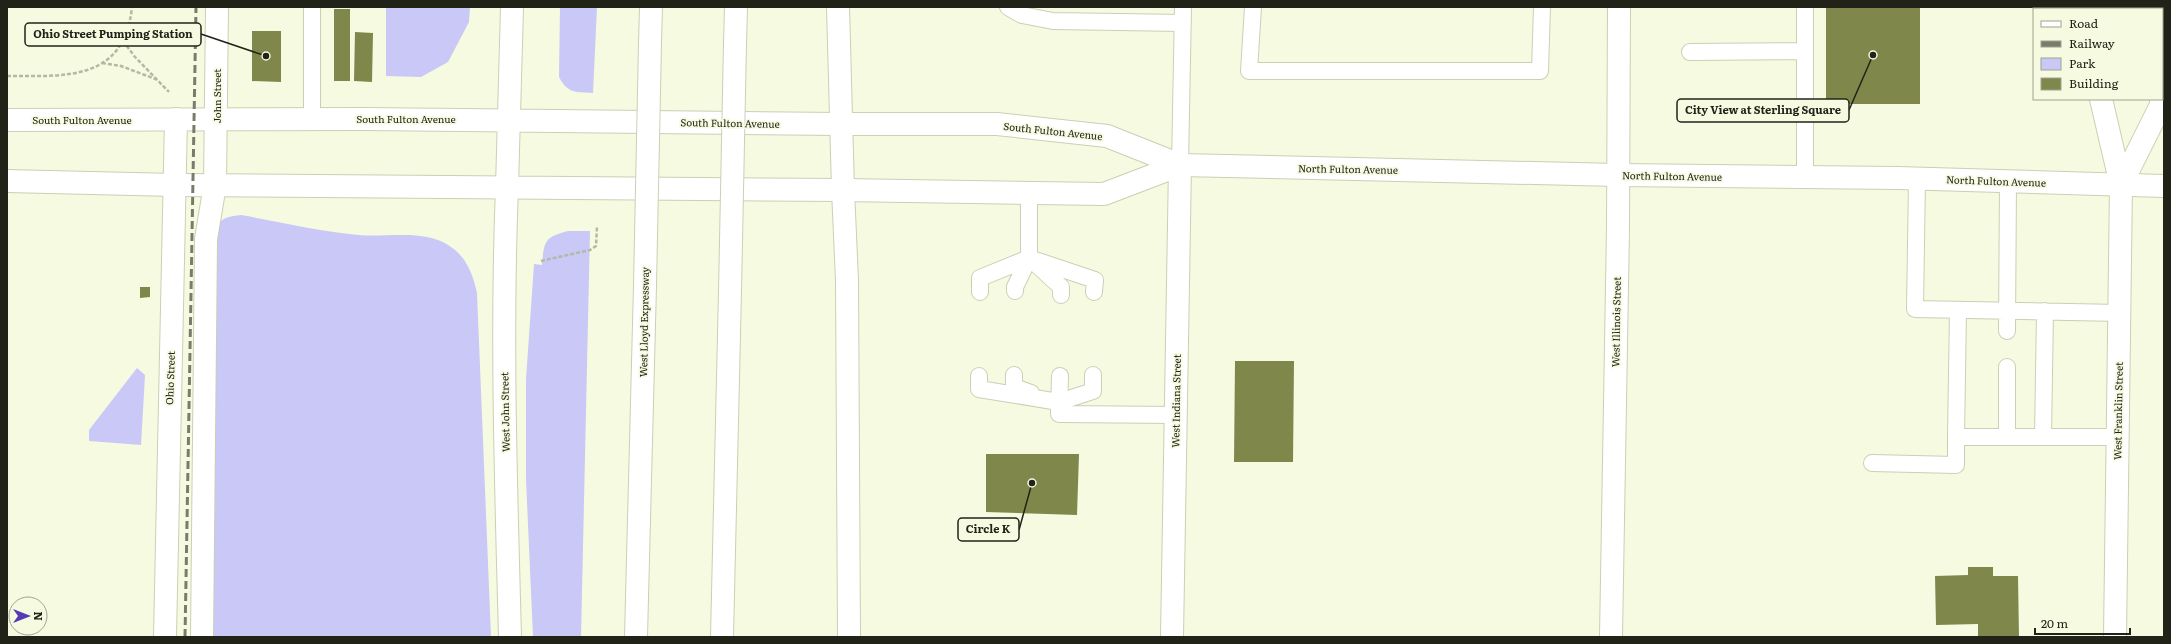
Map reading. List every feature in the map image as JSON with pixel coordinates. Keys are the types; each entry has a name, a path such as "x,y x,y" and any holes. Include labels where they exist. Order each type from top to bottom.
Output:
{"main road":[{"name":"John Street","path":"215,185 217,120 217,7"},
{"name":"West John Street","path":"510,637 504,378 504,259 510,120 512,7"},
{"name":"West Lloyd Expressway","path":"636,637 651,7"},
{"path":"722,637 736,7"},
{"path":"838,7 840,124 848,280 849,637"},
{"name":"West Illinois Street","path":"1610,637 1618,176 1619,7"},
{"name":"West Franklin Street","path":"2101,100 2121,185 2115,637"},
{"name":"West Franklin Street","path":"2121,185 2161,105 2161,100"},
{"name":"Ohio Street","path":"165,637 176,119"},
{"name":"South Fulton Avenue","path":"7,120 510,120 840,124 997,124 1106,136 1180,165"},
{"path":"7,181 175,185 843,190 1104,194 1180,165"},
{"name":"North Fulton Avenue","path":"1180,165 1618,176 1918,179 2164,186"},
{"name":"West Indiana Street","path":"1172,637 1180,165"},
{"path":"202,637 206,239 215,185"}],"lane":[{"path":"312,7 312,120"},
{"path":"1008,7 1022,15 1053,20 1182,23"},
{"path":"1180,165 1183,7"},
{"path":"1253,7 1249,71 1540,71 1542,7"},
{"path":"1805,7 1805,178"},
{"path":"1690,52 1805,52"},
{"path":"1918,179 1915,309 2120,313"},
{"path":"2007,331 2008,182"},
{"path":"1015,291 1015,287 1029,258 1030,193"},
{"path":"1029,258 1061,287 1061,294"},
{"path":"980,292 980,278 1029,258 1095,280 1094,292"},
{"path":"1872,463 1956,465 1958,310"},
{"path":"2042,436 2045,311"},
{"path":"2007,367 2007,437"},
{"path":"1014,375 1014,387 1059,402"},
{"path":"979,376 979,389 1059,402 1093,391 1093,375"},
{"path":"1060,376 1059,414 1176,415"},
{"path":"1956,437 2117,436"}],"path":[{"path":"7,76 75,74 102,63 114,54 123,41 131,18 132,7"},
{"path":"102,63 122,66 160,81 135,57 123,41"},
{"path":"542,261 590,250 596,246 597,226"}],"green space":[{"path":"386,7 470,7 469,22 448,62 421,77 386,76"},
{"path":"560,7 597,7 593,93 573,91 562,83 559,77"},
{"path":"241,215 314,229 358,235 406,235 430,238 441,241 457,251 468,267 474,280 477,293 491,637 212,637 212,235 220,222 226,218"},
{"path":"568,231 590,231 581,637 533,637 526,479 526,379 534,264 542,265 545,246 550,238"},
{"path":"137,368 145,375 141,445 89,441 89,430"}],"building":[{"path":"1826,7 1920,7 1920,104 1826,104"},
{"path":"334,9 350,9 350,81 334,81"},
{"path":"252,31 281,31 281,82 252,81"},
{"path":"355,32 373,33 372,82 354,81"},
{"path":"140,287 150,287 150,297 140,298"},
{"path":"1235,361 1294,361 1293,462 1234,462"},
{"path":"986,454 1079,454 1077,515 986,512"},
{"path":"1968,567 1993,567 1993,576 2018,576 2019,637 1978,637 1978,624 1936,625 1935,576 1968,575"}],"railway":[{"path":"185,637 196,7"}],"place":[{"name":"City View at Sterling Square","path":"1873,55"},
{"name":"Ohio Street Pumping Station","path":"266,56"},
{"name":"Circle K","path":"1032,483"}]}
